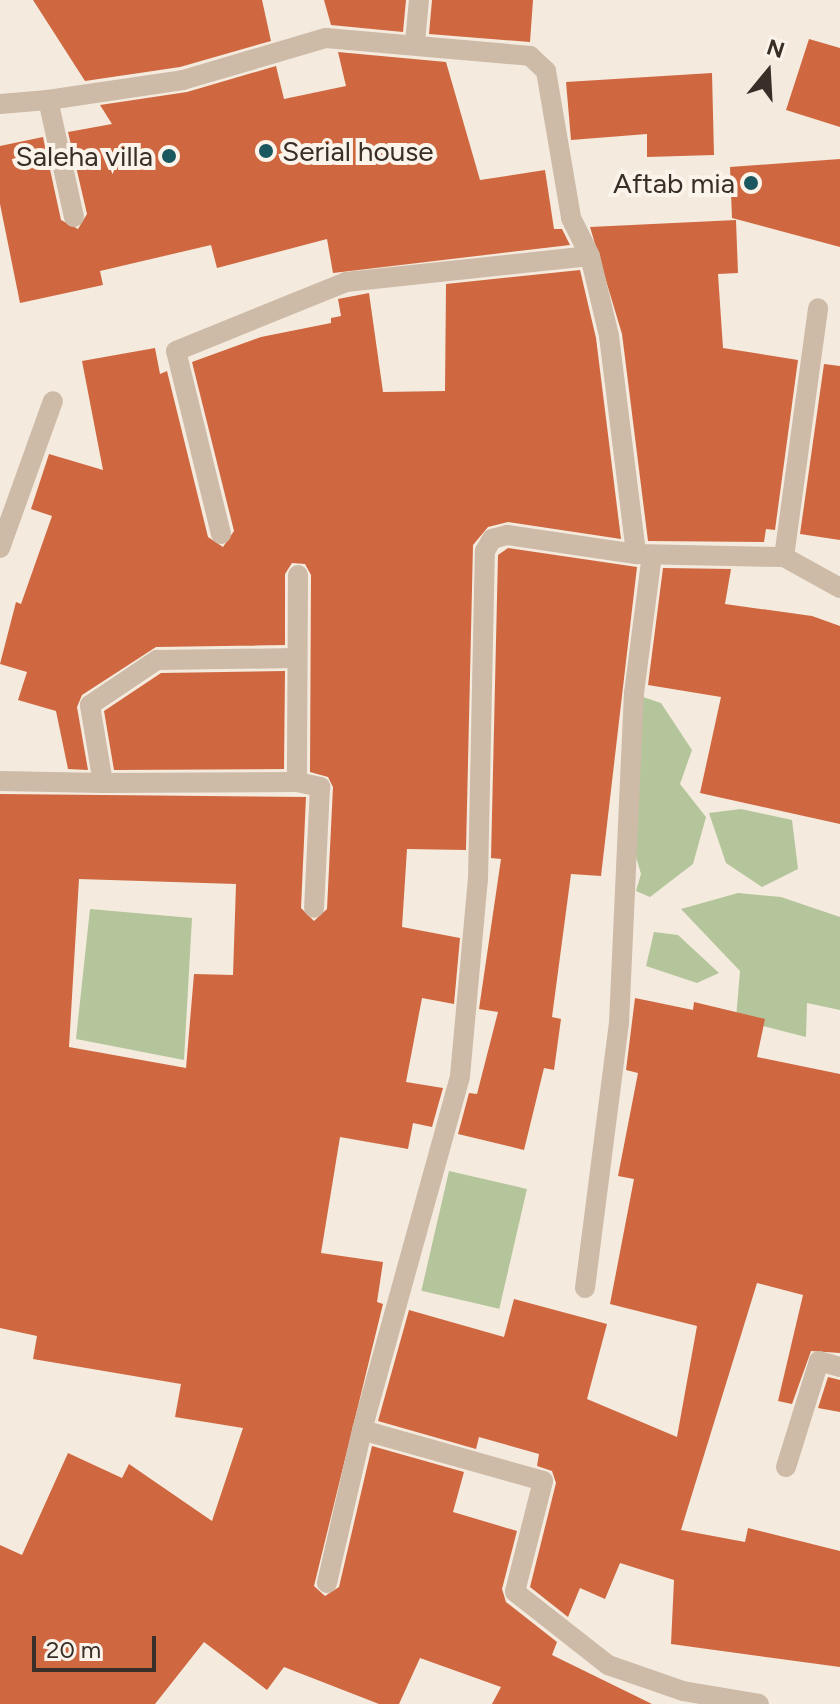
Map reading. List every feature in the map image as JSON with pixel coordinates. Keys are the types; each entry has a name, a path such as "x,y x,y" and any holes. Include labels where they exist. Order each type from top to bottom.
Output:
{"street":[{"path":"415,42 419,0"},
{"path":"0,104 183,80 326,38 415,42 541,62 571,218 590,256 609,336 644,555 632,724 619,1023 585,1288"},
{"path":"48,100 74,217"},
{"path":"221,534 176,351 346,282 590,256"},
{"path":"784,557 818,308"},
{"path":"0,548 53,401"},
{"path":"327,1583 362,1430 460,1076 478,879 485,551 492,539 507,535 644,555 784,557 840,588"},
{"path":"297,782 298,575"},
{"path":"103,783 90,705 121,680 157,660 297,658"},
{"path":"0,781 297,782 320,787 314,908"},
{"path":"786,1467 819,1361 840,1367"},
{"path":"362,1430 543,1481 515,1592 608,1665 683,1691 759,1704"}],"green space":[{"path":"643,697 661,703 692,750 680,784 706,817 693,864 650,897 636,891 641,874 630,835"},
{"path":"741,809 792,820 798,869 762,887 726,863 709,813"},
{"path":"738,893 781,897 840,917 840,1010 807,1003 806,1037 736,1019 740,971 681,909"},
{"path":"90,909 192,918 184,1060 76,1039"},
{"path":"654,932 678,935 719,973 697,983 646,966"},
{"path":"449,1171 527,1189 499,1309 421,1291"}],"building":[{"path":"33,0 262,0 271,41 180,67 85,81"},
{"path":"324,0 406,0 403,32 331,25"},
{"path":"432,0 533,0 530,42 429,34"},
{"path":"809,39 840,48 840,127 786,110"},
{"path":"338,52 446,62 480,180 545,170 554,229 562,229 570,245 333,273 327,239 217,268 211,245 100,271 103,285 20,303 0,204 0,146 43,137 61,220 78,229 87,214 68,132 112,124 100,105 187,92 276,66 284,99 346,86"},
{"path":"712,73 714,155 647,157 647,134 571,140 566,82"},
{"path":"840,159 840,247 732,218 730,167"},
{"path":"736,220 738,273 718,274 723,348 798,360 775,530 766,529 764,542 648,541 622,334 590,227"},
{"path":"580,270 596,338 621,539 508,522 488,527 473,545 466,850 407,849 402,927 460,938 454,1004 422,998 406,1082 443,1088 432,1127 413,1123 408,1149 340,1137 321,1253 383,1262 377,1302 383,1304 314,1586 325,1596 339,1587 372,1446 464,1472 453,1512 517,1531 502,1589 506,1602 557,1642 552,1655 652,1704 492,1704 501,1687 420,1658 399,1704 379,1704 284,1667 267,1690 204,1642 155,1704 0,1704 0,1545 22,1555 68,1453 122,1478 129,1464 212,1521 243,1428 175,1417 181,1384 33,1359 37,1336 0,1328 0,794 306,797 301,908 314,921 327,909 333,787 328,777 310,772 311,575 305,564 292,563 285,574 285,645 156,647 82,695 77,707 88,770 68,769 56,711 18,700 27,672 0,664 16,602 21,604 52,516 31,509 49,454 103,470 82,361 155,348 160,374 167,371 208,537 223,547 234,531 192,362 261,337 331,323 331,318 341,316 338,299 369,293 383,392 445,391 446,284","holes":["79,879 236,884 233,975 194,974 186,1068 69,1047"]},
{"path":"824,364 840,366 840,540 800,534"},
{"path":"508,548 637,567 601,876 571,874 552,1017 561,1019 554,1070 544,1068 524,1150 458,1134 469,1093 477,1094 498,1012 479,1009 501,859 491,858 498,555"},
{"path":"663,568 731,569 725,604 812,616 840,626 840,824 700,793 721,697 648,685"},
{"path":"285,671 284,769 114,770 104,711 161,673"},
{"path":"635,998 693,1010 694,1002 765,1019 757,1057 840,1074 840,1353 811,1351 792,1404 778,1401 803,1295 757,1283 681,1530 745,1542 748,1528 840,1551 840,1667 671,1644 674,1580 620,1563 605,1599 580,1588 568,1617 530,1587 556,1483 552,1471 537,1466 539,1454 479,1437 476,1449 378,1421 409,1310 504,1337 514,1299 607,1324 587,1399 677,1437 697,1326 610,1304 634,1179 618,1176 638,1073 626,1070"},
{"path":"828,1377 840,1380 840,1412 818,1408"}],"place":[{"name":"Serial house","path":"266,151"},
{"name":"Saleha villa","path":"169,156"},
{"name":"Aftab mia","path":"751,183"}]}
